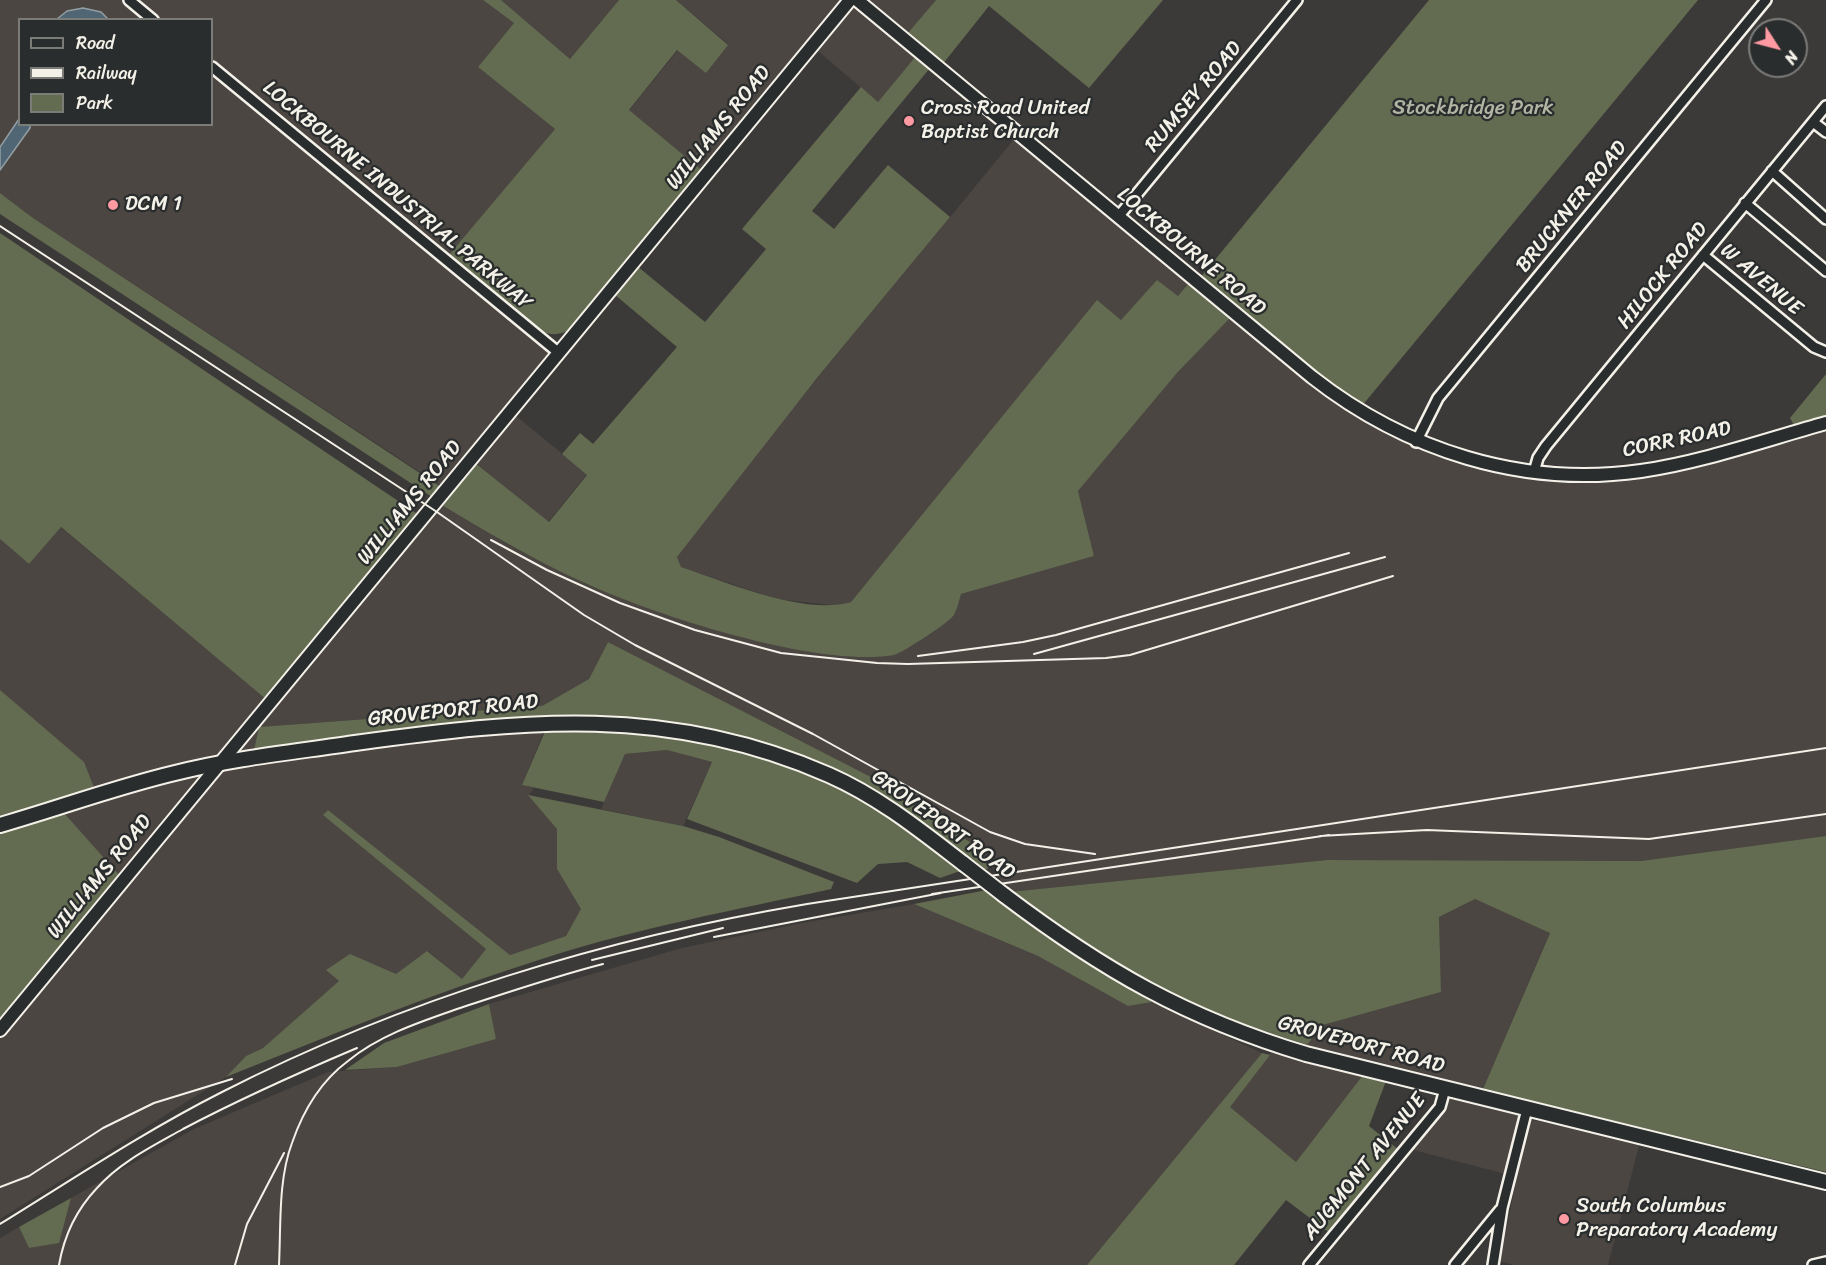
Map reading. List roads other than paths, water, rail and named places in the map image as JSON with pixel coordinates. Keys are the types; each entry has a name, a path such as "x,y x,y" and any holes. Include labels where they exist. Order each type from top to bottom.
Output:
{"main road":[{"name":"WILLIAMS ROAD","path":"0,1030 218,763 850,0"},
{"name":"LOCKBOURNE ROAD","path":"857,0 1330,391 1376,422 1416,442 1479,462 1534,472"},
{"name":"CORR ROAD","path":"1534,472 1581,475 1648,470 1826,423"},
{"name":"GROVEPORT ROAD","path":"0,825 121,788 218,763 510,724 587,722 674,730 758,748 831,775 890,808 1101,965 1199,1016 1247,1035 1306,1054 1826,1182"}],"street":[{"path":"129,0 151,18"},
{"name":"RUMSEY ROAD","path":"1118,217 1297,0"},
{"name":"BRUCKNER ROAD","path":"1416,442 1438,398 1766,0"},
{"name":"LOCKBOURNE INDUSTRIAL PARKWAY","path":"213,68 559,353"},
{"name":"HILOCK ROAD","path":"1534,472 1538,458 1546,446 1826,106"},
{"path":"1813,122 1826,132"},
{"path":"1772,171 1826,219"},
{"path":"1745,203 1826,271"},
{"name":"W AVENUE","path":"1703,255 1814,347 1826,352"},
{"name":"AUGMONT AVENUE","path":"1309,1265 1440,1107 1445,1089"},
{"path":"1493,1265 1502,1208 1527,1109"},
{"path":"1455,1265 1502,1208"},
{"path":"1813,1265 1826,1262"}],"water":[{"path":"83,8 101,12 107,18 58,18 67,11"},
{"path":"18,120 18,126 30,126 0,170 0,147"}],"railway":[{"path":"0,226 437,512 584,615 635,645 813,734 990,832 1025,844 1095,854"},
{"path":"491,540 547,570 620,603 695,630 781,653 877,663 1106,658 1130,655 1393,576"},
{"path":"918,656 1023,642 1056,635 1349,553"},
{"path":"1034,654 1385,557"},
{"path":"0,1224 165,1123 222,1092 291,1059 362,1028 434,1001 582,954 732,918 807,904 1826,748"},
{"path":"1320,836 1427,830 1649,839 1826,814"},
{"path":"932,894 1329,835"},
{"path":"714,937 941,893"},
{"path":"592,960 723,928"},
{"path":"279,1265 281,1203 288,1157 296,1131 307,1108 321,1087 338,1069 374,1043 418,1023 533,984 603,964"},
{"path":"59,1265 68,1233 83,1205 106,1179 126,1162 226,1107 357,1048"},
{"path":"0,1187 29,1176 103,1128 154,1103 232,1079"},
{"path":"235,1265 247,1224 284,1153"}],"place":[{"name":"Cross Road United Baptist Church","path":"909,121"},
{"name":"DCM 1","path":"113,205"},
{"name":"South Columbus Preparatory Academy","path":"1564,1219"}],"park label":[{"name":"Stockbridge Park","path":"1473,109"}]}
